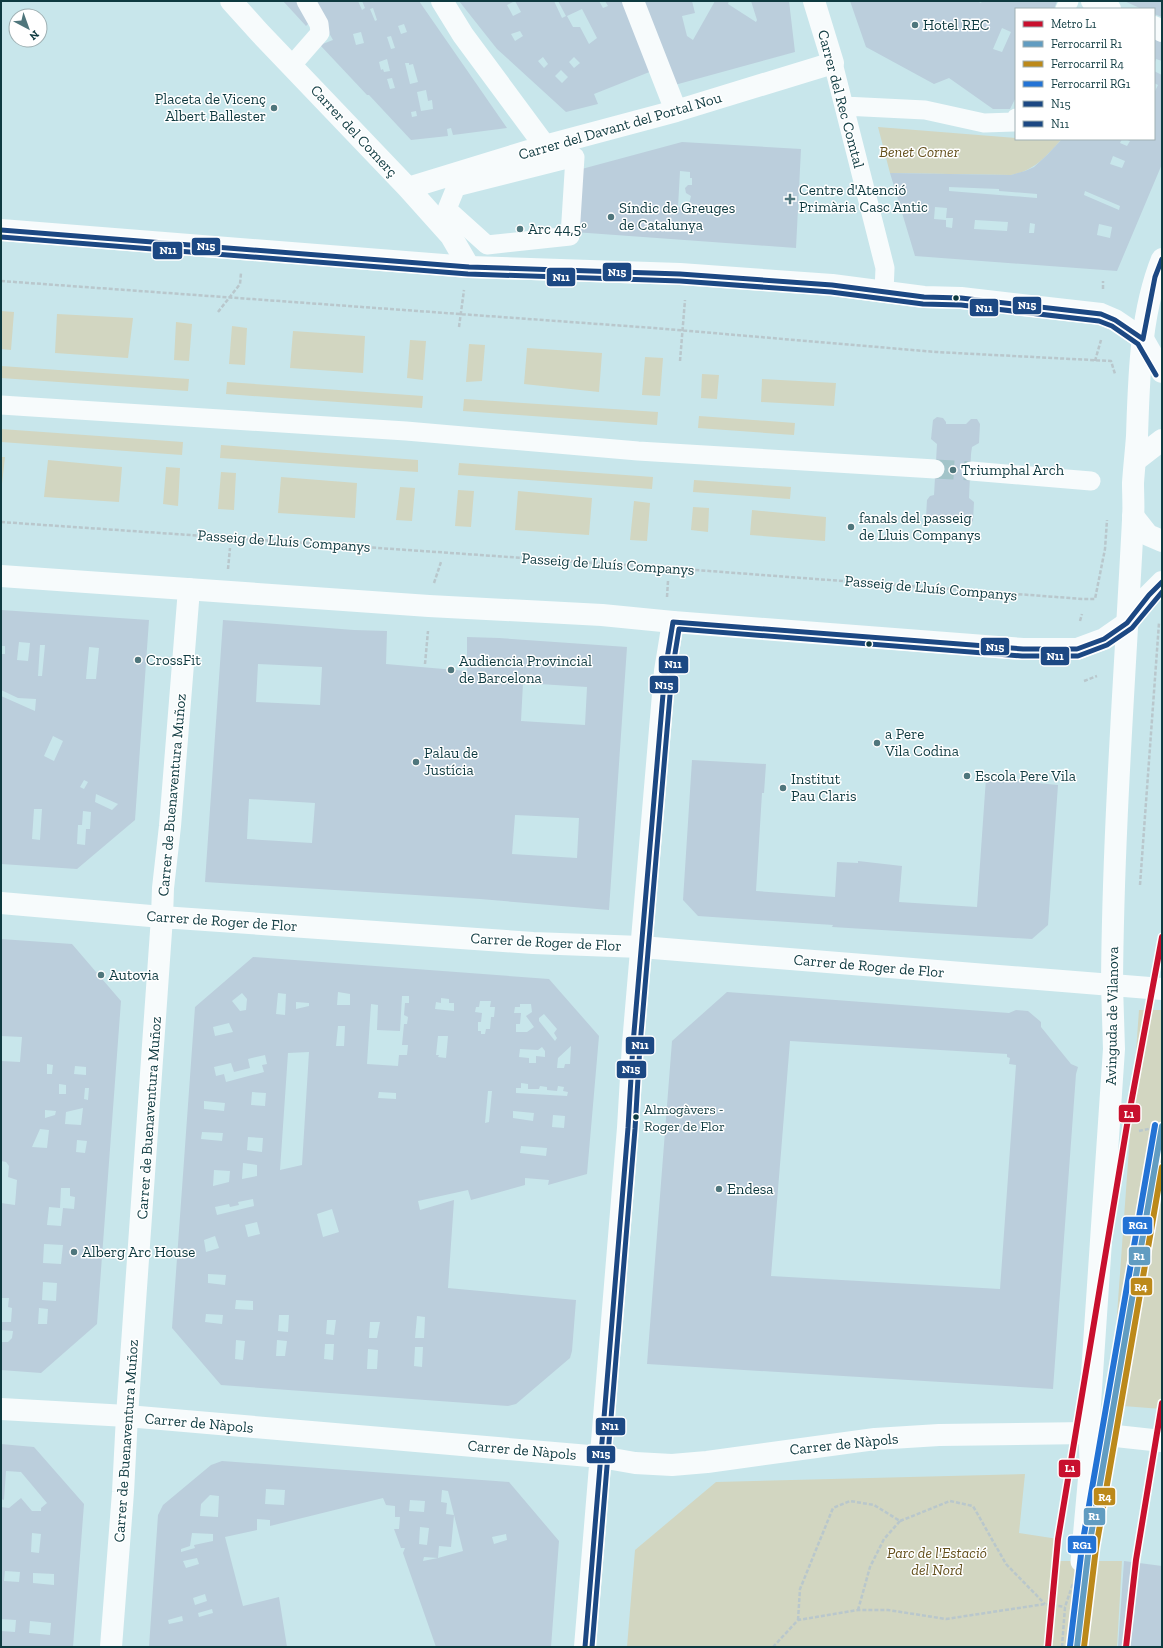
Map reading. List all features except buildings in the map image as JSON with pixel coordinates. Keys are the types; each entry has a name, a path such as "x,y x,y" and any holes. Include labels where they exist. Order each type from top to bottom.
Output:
{"street":[{"name":"Carrer del Comerç","path":"232,1 259,32 408,188 450,236 467,275"},
{"path":"292,65 320,33 319,24 306,1"},
{"path":"442,1 463,35 545,146"},
{"path":"633,1 676,111"},
{"name":"Carrer del Rec Comtal","path":"814,1 833,63 884,262 886,274 884,292"},
{"path":"1092,1 1108,8"},
{"name":"Carrer del Davant del Portal Nou","path":"408,188 545,146 676,111 833,63"},
{"path":"844,106 925,110 984,123 1014,122 1015,120"},
{"path":"574,157 570,236 487,245 447,209 456,187 574,157"},
{"path":"1,230 467,275 680,274 832,286 924,297 961,298 1101,314 1115,320 1143,338 1162,372"},
{"path":"1127,623 1133,516 1133,481 1136,460 1139,381 1143,338 1155,277 1162,259"},
{"path":"1,405 406,431 645,451 935,469"},
{"path":"1136,460 1162,440"},
{"path":"971,471 1091,481"},
{"path":"1133,516 1148,535 1162,541"},
{"path":"1,576 429,606 602,615 670,613 1023,649 1077,649 1104,638 1127,623 1149,595 1162,582"},
{"name":"Carrer de Buenaventura Muñoz","path":"111,1647 123,1492 163,888 170,826 189,589"},
{"path":"585,1647 641,947 670,613"},
{"name":"Avinguda de Vilanova","path":"1088,1433 1089,1396 1114,1049 1112,985 1113,898 1127,623"},
{"name":"Carrer de Roger de Flor","path":"1,902 162,917 533,943 641,947 1162,989"},
{"name":"Carrer de Nàpols","path":"1,1409 127,1416 601,1457 635,1463 672,1465 707,1462 875,1439 939,1434 1088,1433 1162,1440"},
{"path":"1080,1562 1089,1462 1088,1433"}],"path":[{"path":"218,312 240,284 242,268"},
{"path":"459,327 467,275"},
{"path":"1,281 682,330 921,351 1111,361 1116,379"},
{"path":"1103,289 1104,281"},
{"path":"680,360 685,300"},
{"path":"1095,361 1100,340"},
{"name":"Passeig de Lluís Companys","path":"1,522 676,568 1095,599 1105,549 1107,518"},
{"path":"228,572 230,548"},
{"path":"433,586 441,562"},
{"path":"668,581 670,613"},
{"path":"1080,622 1082,614"},
{"path":"1140,888 1156,654 1160,617"},
{"path":"425,664 428,631"},
{"path":"1084,681 1097,676"},
{"path":"1139,1131 1162,1126"},
{"path":"858,1610 870,1567 884,1539 900,1521 950,1501 972,1506 1006,1564 1045,1604"},
{"path":"798,1620 800,1589 833,1508 850,1502 874,1505 900,1521"},
{"path":"773,1647 798,1620 858,1610 888,1610 946,1619 1045,1604 1065,1607 1062,1647"}],"green space":[{"name":"Benet Corner","path":"878,127 1015,138 1015,140 1061,140 1040,162 1027,170 1011,175 890,173"},
{"path":"1,311 14,312 11,350 1,349"},
{"path":"57,314 133,318 128,358 55,353"},
{"path":"176,322 192,324 189,361 174,360"},
{"path":"232,326 247,328 245,365 229,364"},
{"path":"293,331 365,336 363,373 290,368"},
{"path":"410,340 426,341 423,380 407,378"},
{"path":"469,344 485,345 482,381 466,382"},
{"path":"527,348 602,353 599,392 524,384"},
{"path":"645,357 663,358 660,396 642,395"},
{"path":"1,366 189,379 188,391 1,378"},
{"path":"702,374 719,375 717,399 701,398"},
{"path":"762,379 836,383 834,406 761,402"},
{"path":"227,382 423,396 422,408 226,394"},
{"path":"464,399 658,412 657,425 463,411"},
{"path":"699,416 795,423 794,435 698,428"},
{"path":"1,429 183,442 182,455 1,442"},
{"path":"221,445 418,460 418,472 220,458"},
{"path":"1,457 5,457 1,493"},
{"path":"48,460 122,467 119,502 44,497"},
{"path":"459,463 653,477 652,489 458,475"},
{"path":"166,467 180,468 178,506 163,504"},
{"path":"221,472 236,473 234,510 218,509"},
{"path":"281,477 357,483 355,518 278,513"},
{"path":"694,480 791,487 790,499 693,492"},
{"path":"400,487 415,488 412,521 396,520"},
{"path":"458,490 474,491 471,527 455,526"},
{"path":"518,491 592,498 589,535 515,530"},
{"path":"634,501 650,503 647,541 630,540"},
{"path":"693,507 709,508 708,532 691,530"},
{"path":"752,510 826,517 825,541 750,535"},
{"path":"1139,1010 1162,1010 1162,1409 1123,1406 1111,1398"},
{"name":"Parc de l'Estació del Nord","path":"1025,1474 1019,1533 1058,1539 1058,1561 1122,1561 1117,1647 627,1647 635,1550 716,1482"}],"tunnel":[{"path":"935,469 971,471"}],"metro line":[{"name":"L1","path":"1048,1647 1058,1539 1127,1125 1162,937"},
{"name":"L1","path":"1126,1647 1136,1560 1162,1403"}],"rail line":[{"name":"RG1","path":"1070,1646 1082,1546 1155,1125"},
{"name":"R1","path":"1077,1647 1089,1547 1162,1126"},
{"name":"R4","path":"1084,1647 1096,1548 1162,1167"}],"transit line":[{"name":"N15","path":"1,230 469,267 680,274 832,285 924,297 961,298 1101,314 1115,320 1143,339 1155,277 1162,259"},
{"name":"N11","path":"1,237 468,274 680,281 831,292 923,304 961,305 1099,321 1112,326 1138,344 1156,375"},
{"name":"N15","path":"585,1647 628,1128 633,1044 665,671 673,622 1023,649 1077,649 1104,639 1127,623 1149,595 1162,582"},
{"name":"N11","path":"592,1647 635,1129 640,1045 672,672 679,629 1022,656 1078,656 1107,645 1132,628 1162,592"}],"place":[{"name":"Hotel REC","path":"915,25"},
{"name":"Placeta de Vicenç Albert Ballester","path":"274,108"},
{"name":"Centre d'Atenció Primària Casc Antic","path":"790,199"},
{"name":"Síndic de Greuges de Catalunya","path":"611,217"},
{"name":"Arc 44,5º","path":"520,229"},
{"name":"Triumphal Arch","path":"953,470"},
{"name":"fanals del passeig de Lluis Companys","path":"851,527"},
{"name":"CrossFit","path":"138,660"},
{"name":"Audiencia Provincial de Barcelona","path":"451,670"},
{"name":"a Pere Vila Codina","path":"877,743"},
{"name":"Palau de Justícia","path":"416,762"},
{"name":"Escola Pere Vila","path":"967,776"},
{"name":"Institut Pau Claris","path":"783,788"},
{"name":"Autovia","path":"101,975"},
{"name":"Almogàvers - Roger de Flor","path":"636,1117"},
{"name":"Endesa","path":"719,1189"},
{"name":"Alberg Arc House","path":"74,1252"}]}
